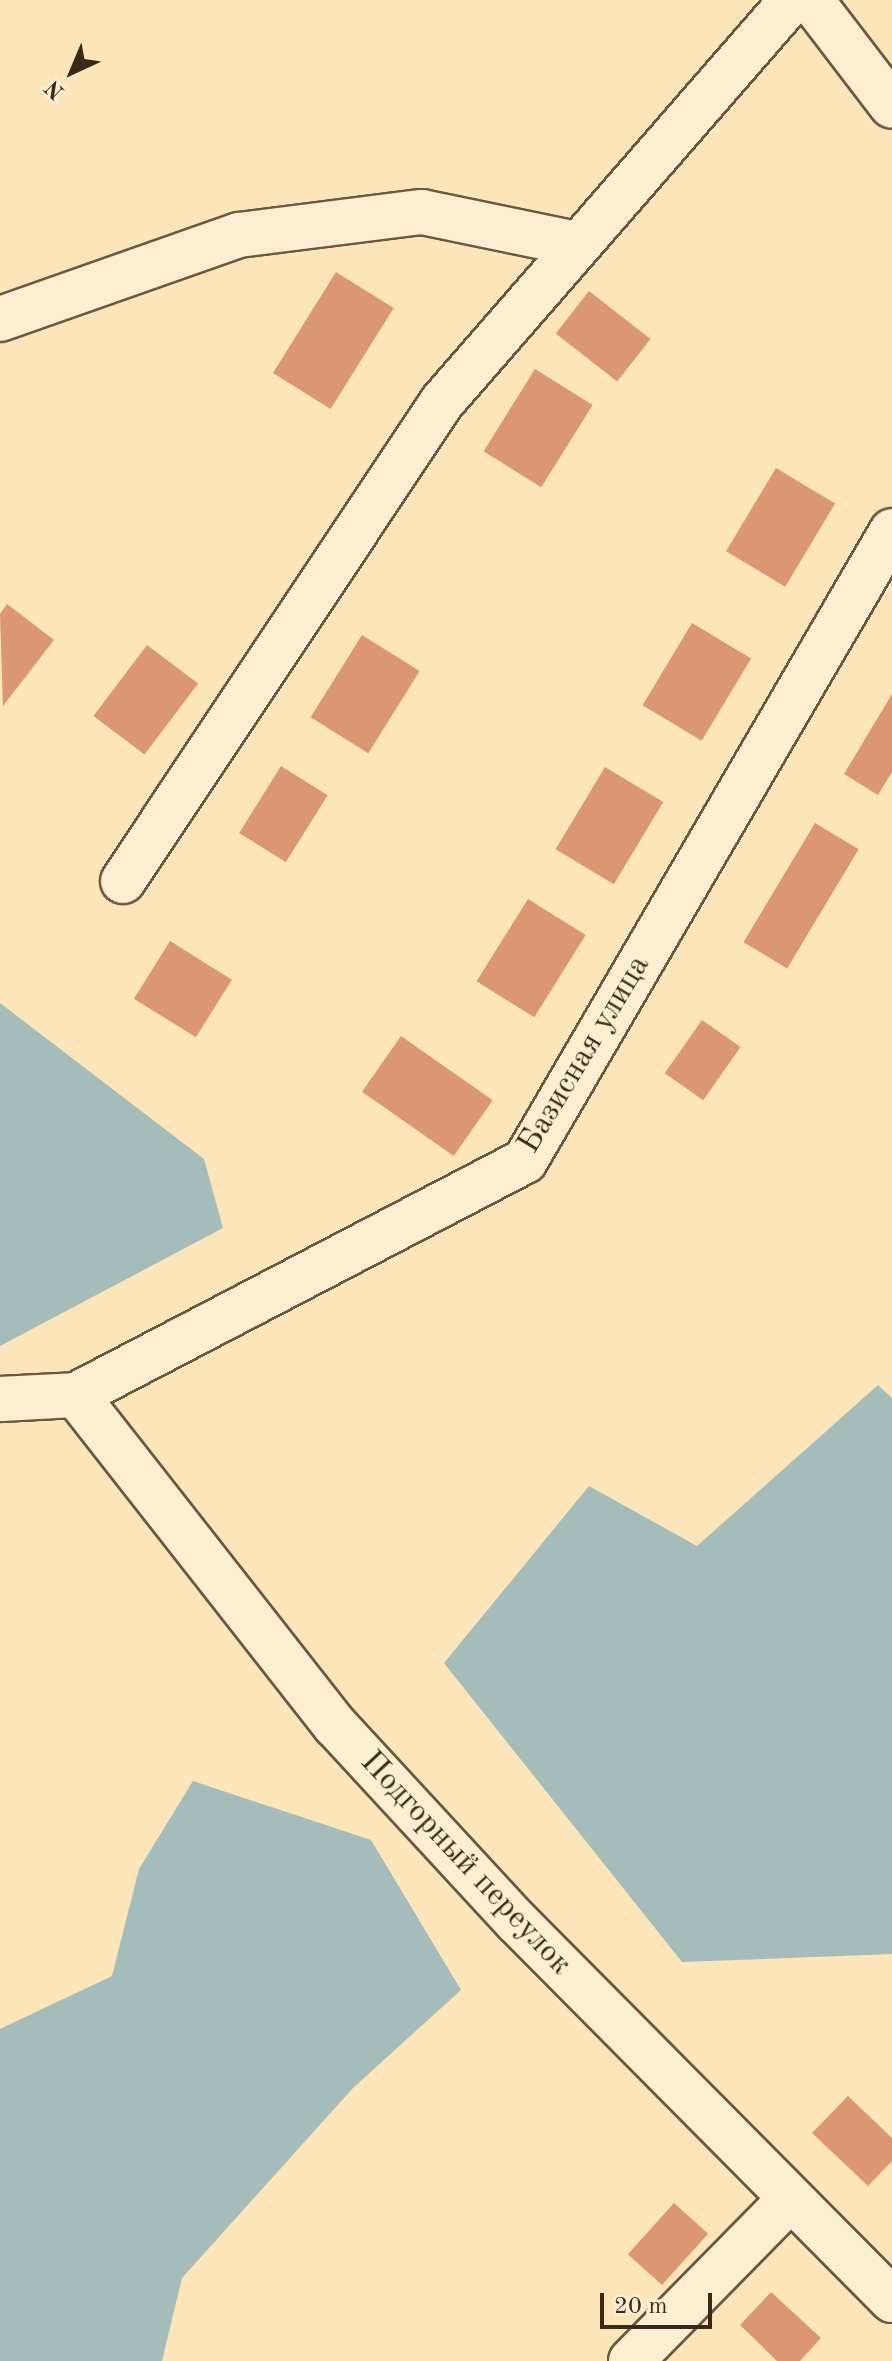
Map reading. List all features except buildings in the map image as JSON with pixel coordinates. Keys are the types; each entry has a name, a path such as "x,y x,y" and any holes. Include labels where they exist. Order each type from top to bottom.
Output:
{"street":[{"path":"123,881 442,402 792,0"},
{"path":"811,0 892,106"},
{"path":"4,306 254,233 422,212 577,244"},
{"name":"Базисная улица","path":"0,1399 76,1395 525,1161 892,531"},
{"name":"Подгорный переулок","path":"76,1395 335,1725 789,2200 892,2300"},
{"path":"631,2361 789,2200"}],"water":[{"path":"0,1003 204,1159 223,1228 0,1346"},
{"path":"878,1385 892,1398 892,1954 682,1962 444,1663 589,1486 697,1546"},
{"path":"193,1781 371,1840 461,1990 353,2088 182,2278 162,2361 0,2361 0,2029 112,1976 139,1869"}]}
